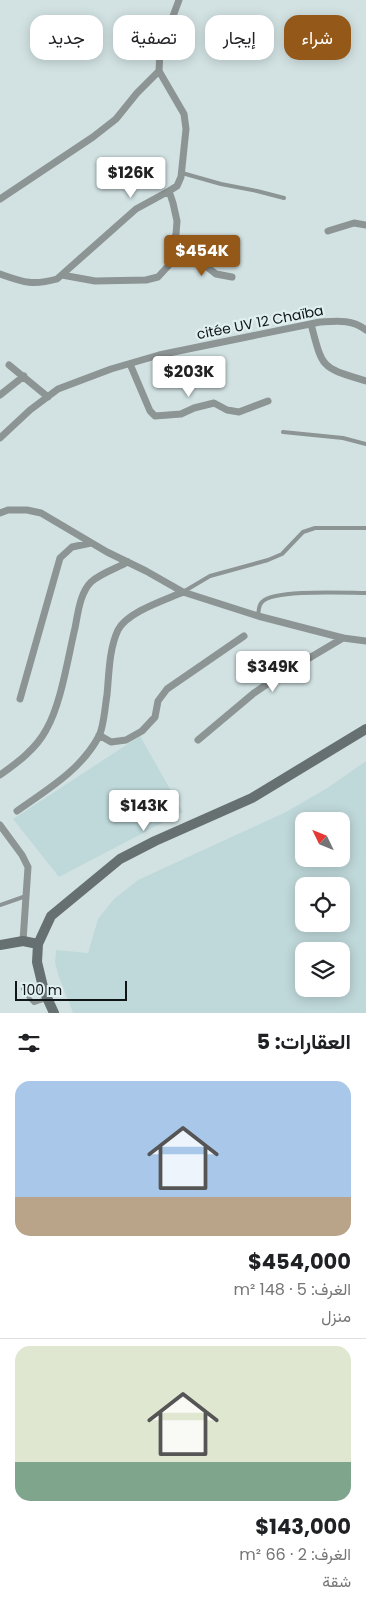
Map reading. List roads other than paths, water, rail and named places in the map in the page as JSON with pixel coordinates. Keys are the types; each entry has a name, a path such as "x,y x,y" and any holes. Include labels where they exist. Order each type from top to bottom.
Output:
{"street":[{"path":"0,274 19,282 41,283 57,278 136,209 177,186 182,173 186,128 184,114 159,71 160,51 179,0"},
{"path":"0,200 93,137 116,119 137,93 159,71"},
{"path":"62,275 95,281 146,280 158,277 170,264 172,244 176,234 177,221 169,191"},
{"path":"328,231 354,223 366,225"},
{"path":"171,261 194,257 216,274 232,277"},
{"name":"citée UV 12 Chaïba","path":"0,438 30,410 58,389 111,369 158,355 338,320 358,324 366,330"},
{"path":"311,324 319,353 327,367 334,371 366,380"},
{"path":"130,364 150,411 155,416 181,414 194,408 214,404 227,410 239,412 268,401"},
{"path":"9,365 48,397"},
{"path":"0,396 24,376"},
{"path":"0,513 8,510 27,510 41,514 183,592 258,616 344,638 366,640"},
{"path":"20,699 60,558 72,547 91,543"},
{"path":"0,775 19,761 37,742 46,732 52,720 64,678 78,609 86,588 98,577 128,562"},
{"path":"17,811 64,778 77,766 99,735 112,649 118,629 135,614 183,592"},
{"path":"99,735 111,742 126,740 142,731 155,717 158,701 167,689 244,636"},
{"path":"198,740 254,693 344,638"},
{"path":"54,1013 37,962 38,944 51,916 120,859 155,841 252,798 366,729"},
{"path":"0,825 22,855 28,867 23,941"},
{"path":"0,945 23,941 38,944"}],"lane":[{"path":"182,173 220,184 284,198"},
{"path":"283,432 342,438 366,444"},
{"path":"183,592 210,576 268,560 282,554 303,532 315,528 366,528"},
{"path":"258,616 260,604 263,600 274,596 318,592 366,593"},
{"path":"0,905 27,896"},
{"path":"23,989 34,1003 48,998"}]}
